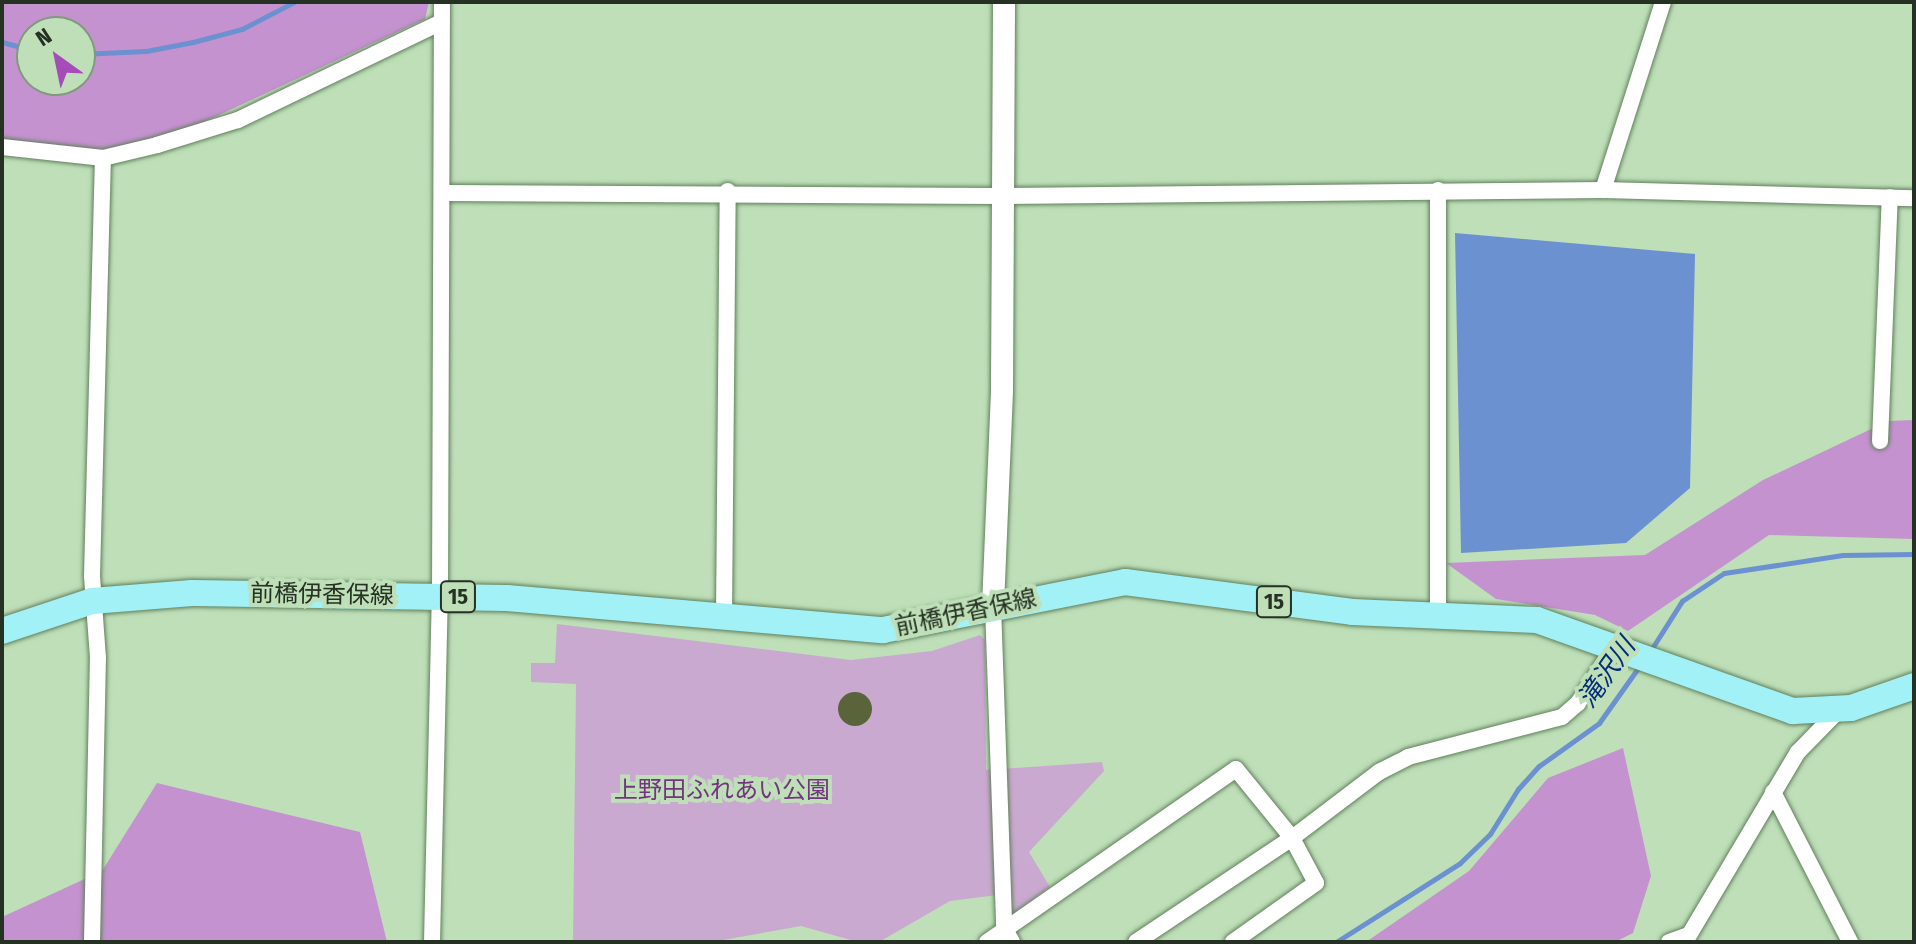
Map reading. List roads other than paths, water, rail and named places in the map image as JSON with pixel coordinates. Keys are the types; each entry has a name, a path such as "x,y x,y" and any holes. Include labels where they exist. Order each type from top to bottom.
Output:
{"main road":[{"name":"前橋伊香保線","path":"2,631 92,601 192,593 440,597 883,630 1125,582 1352,612 1438,613 1537,620 1623,647 1780,707 1840,709 1891,698 1914,686"}],"street":[{"path":"432,942 440,597 444,193 442,2"},
{"path":"1004,2 1004,196 993,606 1008,935"},
{"path":"1603,190 1663,2"},
{"path":"2,147 103,158 238,120 442,22"},
{"path":"92,942 98,658 92,601 103,158"},
{"path":"1438,190 1438,613"},
{"path":"444,193 728,191 1004,196 1603,190 1914,198"},
{"path":"724,616 728,191"},
{"path":"1880,441 1890,197"},
{"path":"1136,942 1292,838 1379,772 1408,757 1562,717 1578,703 1623,647"},
{"path":"1669,942 1687,938 1798,752 1840,709"},
{"path":"987,942 1008,935 1236,769 1292,838 1316,883 1233,942"},
{"path":"1773,792 1850,942"}],"water":[{"path":"1455,233 1695,254 1690,488 1626,543 1461,553"}],"waterway":[{"path":"96,53 146,51 193,42 242,29 294,2"},
{"path":"2,42 16,46"},
{"name":"滝沢川","path":"1649,653 1682,601 1724,573 1843,555 1914,554"},
{"name":"滝沢川","path":"1336,942 1460,863 1490,834 1518,789 1539,766 1599,723 1641,664"}],"park label":[{"name":"上野田ふれあい公園","path":"722,791"}]}
